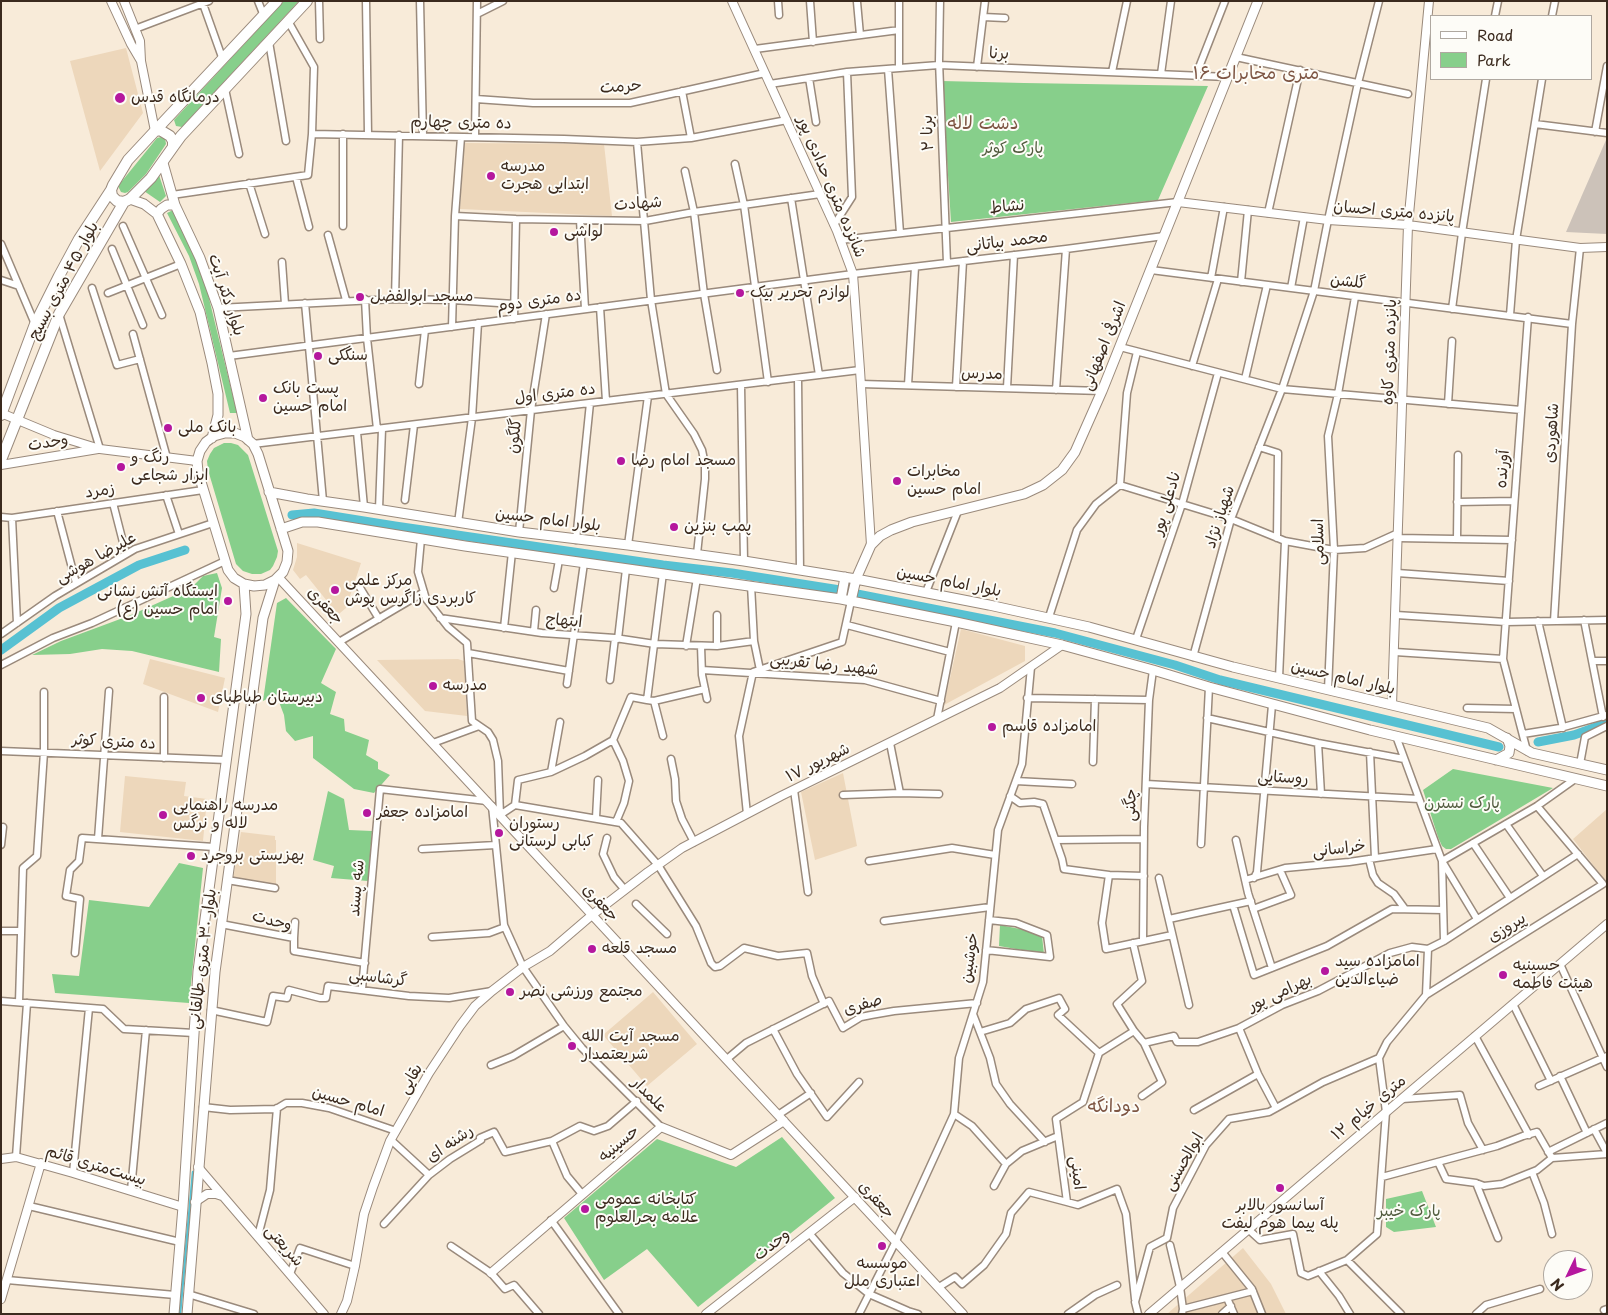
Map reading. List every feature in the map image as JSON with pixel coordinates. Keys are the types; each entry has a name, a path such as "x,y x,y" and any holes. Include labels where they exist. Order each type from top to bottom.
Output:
{"main road":[{"name":"بلوار ۴۵ متری بسیج","path":"1,460 59,314 127,201 151,178 181,136 307,1"},
{"name":"اشرفی اصفهانی","path":"851,601 856,579 871,545 880,536 912,522 1024,494 1043,485 1062,470 1075,452 1120,347 1258,1"},
{"name":"بلوار ۴۵ متری بسیج","path":"1,414 36,324 79,239 128,160 276,2"},
{"path":"155,131 160,130 170,136 173,141 173,147"},
{"name":"بلوار دکتر آیت","path":"163,163 172,195 218,308 251,442 258,454 270,492"},
{"path":"111,190 112,196 117,201 144,204 157,214 167,205 176,205"},
{"name":"بلوار دکتر آیت","path":"157,214 181,264 200,312 218,394 218,415 212,438"},
{"path":"251,442 235,433 225,433 212,438 206,442 200,451 197,461 198,472 228,570 234,578 244,584 254,586 265,585 277,578"},
{"name":"بلوار امام حسین","path":"270,492 458,523 576,540 697,554 845,577 1049,617 1136,639 1194,657 1488,728 1527,751 1607,770"},
{"name":"بلوار ۳۰ متری طالقانی","path":"187,1314 211,1010 221,924 263,618 277,578 283,572 287,562 288,551 270,492"},
{"path":"281,529 302,522 318,522 559,560 751,585 841,599 1062,645 1272,705 1607,786"},
{"path":"841,599 845,577"},
{"name":"بلوار ۳۰ متری طالقانی","path":"174,1314 183,1207 198,971 246,614 244,584"},
{"path":"1496,760 1508,753 1510,746 1507,738"},
{"path":"1526,767 1522,764 1520,758 1527,751"},
{"path":"185,1166 198,1167"},
{"path":"183,1207 195,1206"}],"street":[{"path":"111,1 141,61"},
{"path":"124,1 140,41 141,61 155,131"},
{"path":"258,1 264,16"},
{"path":"319,1 320,40"},
{"path":"366,1 368,134"},
{"path":"420,1 423,136"},
{"path":"475,137 477,1"},
{"path":"477,14 504,1"},
{"name":"شانزده متری حدادی پور","path":"732,1 834,225 853,274 871,545"},
{"path":"778,1 779,15"},
{"path":"810,1 813,42"},
{"path":"899,1 899,68"},
{"name":"برنا ۲","path":"940,1 939,65 947,263"},
{"path":"977,67 985,1"},
{"path":"1112,72 1127,1"},
{"path":"1161,74 1171,1"},
{"path":"1196,75 1225,1"},
{"name":"شهباز نژاد","path":"1194,657 1231,519 1282,389 1314,291 1358,83 1379,1"},
{"name":"پانزده متری کاوه","path":"1392,705 1408,225 1429,1"},
{"path":"1495,15 1498,1"},
{"path":"1552,15 1555,1"},
{"path":"135,29 205,2 223,60"},
{"path":"857,2 860,35"},
{"path":"983,17 1006,18"},
{"path":"172,195 308,174 312,134 314,67 288,22"},
{"path":"755,50 899,30"},
{"path":"269,42 286,141"},
{"path":"1236,57 1408,94"},
{"name":"برنا","path":"770,84 847,72 939,65 1228,77"},
{"path":"1595,132 1607,66"},
{"path":"888,69 900,233"},
{"path":"1268,212 1300,70"},
{"path":"834,225 852,198 847,72"},
{"name":"حرمت","path":"476,99 630,103 765,73"},
{"path":"809,78 816,122"},
{"path":"1452,309 1486,80"},
{"path":"1510,315 1516,240 1542,80"},
{"path":"225,89 239,154"},
{"path":"682,91 690,138"},
{"name":"ده متری چهارم","path":"312,134 637,142 690,138 787,120"},
{"path":"1535,124 1607,133"},
{"path":"343,134 343,226"},
{"path":"395,299 399,135"},
{"path":"452,327 461,137"},
{"path":"637,142 651,300 666,394 687,423 702,450 705,464 697,554"},
{"path":"735,164 744,205 768,382"},
{"path":"685,171 694,212 704,294 717,370"},
{"path":"296,176 309,227"},
{"path":"249,183 265,234"},
{"name":"شهادت","path":"456,216 645,221 820,194"},
{"path":"791,198 819,375"},
{"name":"پانزده متری احسان","path":"1178,202 1224,206 1328,220 1408,225 1580,248 1607,247"},
{"name":"نشاط","path":"840,240 1178,202"},
{"path":"1192,366 1215,278 1224,206"},
{"path":"1241,282 1248,210"},
{"path":"1292,288 1304,217"},
{"path":"514,319 516,219"},
{"path":"580,220 585,309"},
{"path":"123,226 162,315"},
{"path":"328,235 346,300"},
{"name":"محمد بیاتانی","path":"853,274 1164,236"},
{"path":"1,244 36,324"},
{"name":"شاهوردی","path":"1554,621 1572,324 1580,248"},
{"path":"112,249 142,325"},
{"path":"1056,390 1066,249"},
{"path":"1007,388 1014,255"},
{"path":"956,387 963,261"},
{"path":"282,262 285,304"},
{"path":"108,293 181,264"},
{"path":"908,386 915,266"},
{"name":"گلشن","path":"1151,270 1572,324"},
{"name":"ده متری دوم","path":"229,356 853,274"},
{"path":"1,280 19,286"},
{"path":"1245,379 1267,285"},
{"path":"92,288 117,365 140,359"},
{"name":"اسلامی","path":"1328,690 1334,550 1328,436 1338,394 1355,297"},
{"path":"365,299 367,338 379,429 379,509"},
{"path":"218,308 365,299 453,300 514,304"},
{"path":"305,303 324,501"},
{"path":"600,307 606,401"},
{"path":"59,314 100,449"},
{"name":"گلگون","path":"519,532 531,410 546,314"},
{"name":"آورنده","path":"1527,751 1503,659 1528,318"},
{"path":"458,523 472,418 478,323"},
{"path":"418,384 425,330"},
{"path":"133,334 167,458"},
{"path":"1448,404 1452,342"},
{"path":"1120,347 1282,389 1521,410"},
{"path":"1049,617 1077,530 1096,504 1120,485 1127,393 1138,352"},
{"name":"ده متری اول","path":"251,442 317,437 860,370"},
{"name":"نادعلی پور","path":"1136,639 1182,504 1218,372"},
{"path":"798,378 800,570"},
{"name":"مدرس","path":"861,384 1102,391"},
{"path":"741,385 744,561"},
{"path":"628,545 648,396"},
{"path":"576,540 590,403"},
{"name":"وحدت","path":"1,414 54,435 100,449 197,461"},
{"path":"405,500 414,425"},
{"path":"357,432 364,507"},
{"path":"1259,447 1278,453 1277,538"},
{"name":"وحدت","path":"1,465 100,449"},
{"path":"1457,539 1458,455"},
{"path":"1120,485 1231,519 1284,541 1334,550 1365,548 1398,536 1512,540"},
{"name":"زمرد","path":"1,517 12,518 203,490"},
{"path":"166,495 179,534"},
{"path":"1458,502 1514,502"},
{"path":"113,503 126,554"},
{"path":"926,592 958,510"},
{"path":"57,511 76,583"},
{"path":"12,518 17,623"},
{"name":"علیرضا هوشی","path":"1,634 54,596 135,549 213,523"},
{"path":"421,539 418,572 426,599 448,627 467,644 472,721 488,732 493,740 498,761 500,815"},
{"path":"1279,678 1284,541"},
{"path":"504,628 512,552"},
{"path":"554,588 559,560"},
{"path":"1,665 53,638 130,606 225,561"},
{"path":"567,684 584,563"},
{"path":"610,680 626,569"},
{"path":"663,573 650,700 664,736"},
{"path":"1397,573 1509,581"},
{"name":"جعفری","path":"277,578 340,642 939,1286 962,1314"},
{"path":"686,646 697,578"},
{"path":"751,585 754,641 760,670"},
{"path":"359,586 379,619"},
{"path":"340,642 424,592"},
{"path":"747,814 739,736 753,672 842,642 851,601"},
{"path":"534,631 536,610"},
{"path":"716,646 717,615"},
{"path":"1396,615 1506,622 1607,620"},
{"name":"ابتهاج","path":"440,618 542,633 616,638 655,644 716,646 754,641"},
{"path":"1523,734 1563,728 1605,716 1584,620"},
{"path":"1538,621 1563,728"},
{"path":"937,719 956,622"},
{"path":"847,625 950,652"},
{"name":"۱۷ شهریور","path":"592,915 682,848 1000,688 1062,645"},
{"path":"701,646 702,670 707,699"},
{"path":"1394,652 1503,659"},
{"path":"468,653 569,671"},
{"path":"1592,661 1607,661"},
{"name":"خوشبین","path":"859,1314 896,1241 954,1114 959,1058 983,982 998,830 1022,764 1031,667"},
{"name":"شهید رضا تقریبی","path":"702,670 864,680 941,701"},
{"name":"چگنی","path":"1143,941 1144,839 1149,700 1153,670"},
{"path":"1201,844 1209,687"},
{"path":"515,805 518,780 551,772 613,740 631,697 650,700 705,689"},
{"path":"98,839 109,691"},
{"path":"19,1002 23,868 37,856 44,752 44,692"},
{"path":"164,697 164,758"},
{"path":"1027,698 1149,700"},
{"path":"1093,762 1095,699"},
{"path":"1254,878 1257,872 1272,705"},
{"path":"1467,708 1516,709"},
{"path":"1207,718 1318,743 1404,759"},
{"path":"551,772 560,722"},
{"path":"433,743 479,726"},
{"path":"1580,764 1585,737 1607,726"},
{"path":"1396,736 1442,861 1477,919"},
{"path":"613,740 623,761 629,781 624,803 616,822"},
{"path":"890,742 900,793"},
{"path":"1318,743 1321,794"},
{"name":"ده متری کوثر","path":"1,751 226,760"},
{"path":"1370,752 1373,875 1378,883 1394,894 1405,909"},
{"path":"671,759 675,779 676,801 682,819 694,842"},
{"path":"1442,861 1537,806 1574,778"},
{"path":"596,818 598,780"},
{"path":"1016,781 1072,784"},
{"name":"روستایی","path":"1146,784 1419,799"},
{"name":"شه پسند","path":"362,989 380,789 489,804"},
{"path":"794,790 808,892"},
{"path":"843,795 939,794"},
{"path":"1010,796 1020,803 1034,802 1043,804 1064,870 1109,875 1144,876"},
{"name":"علمدار","path":"489,804 496,845 505,927 523,967 564,1026 582,1048 661,1127"},
{"path":"500,815 515,805 620,823 658,864 696,926 711,963 715,967 720,966 744,948 778,956 807,954 812,976 824,1004"},
{"path":"1426,995 1428,949 1444,941 1578,854 1537,806"},
{"path":"1506,824 1544,876"},
{"path":"1,845 3,827"},
{"path":"75,953 80,899 66,896 70,870 79,861 82,838 214,847"},
{"path":"607,838 603,854 614,877 625,890"},
{"path":"1056,840 1144,839"},
{"path":"1236,840 1253,909 1272,968"},
{"path":"1473,843 1510,898"},
{"path":"422,849 496,845"},
{"path":"869,861 952,848 995,855"},
{"name":"خراسانی","path":"1245,880 1280,870 1372,859 1437,848"},
{"name":"پیروزی","path":"1379,1058 1387,1042 1426,995 1603,884 1578,854"},
{"path":"1442,861 1444,941"},
{"path":"1253,909 1291,895 1280,870"},
{"path":"1109,875 1102,923 1106,949 1172,935"},
{"path":"1159,878 1189,1005"},
{"path":"227,880 274,888"},
{"path":"1168,919 1251,901"},
{"path":"636,904 667,934"},
{"path":"1233,905 1254,975 1327,946 1392,909 1443,910"},
{"path":"884,921 990,907"},
{"name":"بقایی","path":"342,1314 347,1301 364,1214 372,1187 391,1140 429,1073 475,1006 523,967 550,951 592,915"},
{"path":"986,950 1050,957 1047,935 1016,924 989,920"},
{"path":"294,938 295,922"},
{"name":"وحدت","path":"221,924 294,938 294,951 364,963"},
{"name":"۱۲ متری خیام","path":"1149,1314 1607,924"},
{"path":"432,937 489,933 505,927"},
{"path":"1,930 21,931"},
{"path":"1133,943 1142,981 1117,1004 1144,1043 1162,1082 1142,1096"},
{"name":"بهرامی پور","path":"1144,1043 1174,1036 1177,1042 1198,1042 1239,1028 1282,1005 1318,991 1390,953 1412,948 1428,949"},
{"path":"1560,964 1605,1056 1607,1067"},
{"name":"گرشاسبی","path":"211,1010 266,1022 273,996 287,998 289,990 326,998 328,986 409,996 449,998 492,991"},
{"path":"980,1032 1010,1023 1026,1010 1059,998 1065,1009 1058,1015 1099,1053 1134,1031"},
{"path":"1,1001 103,1009 124,1029 194,1033"},
{"name":"صفری","path":"727,1059 746,1042 829,1001 843,1028 861,1017 871,1015 976,1003"},
{"path":"16,1157 28,1003"},
{"path":"1513,1004 1551,1081"},
{"path":"73,1173 89,1008"},
{"path":"973,1014 990,1058 996,1084 1010,1104 1045,1142"},
{"path":"491,1065 513,1056 564,1026"},
{"path":"1239,1028 1258,1074 1276,1108"},
{"path":"773,1029 797,1074 827,1117 859,1082"},
{"path":"131,1190 146,1030"},
{"path":"1475,1036 1529,1135"},
{"name":"امینی","path":"939,1286 955,1277 962,1284 984,1265 1006,1234 1011,1213 1029,1192 1067,1202 1056,1119 1083,1102 1099,1053"},
{"path":"1540,1086 1605,1056"},
{"path":"1248,1229 1260,1240 1293,1234 1301,1273 1308,1276 1348,1260 1377,1234 1386,1112 1379,1058"},
{"name":"ابوالحسنی","path":"1138,1314 1135,1302 1150,1247 1167,1238 1173,1208 1206,1145 1229,1119 1269,1112 1323,1082 1379,1058"},
{"path":"1194,1110 1258,1074"},
{"path":"1560,1076 1587,1133"},
{"path":"781,1118 811,1094"},
{"path":"1402,1099 1460,1095 1468,1123 1483,1150"},
{"name":"رشنه ای","path":"429,1175 450,1159 481,1140 480,1138 494,1132 505,1152 552,1141 580,1126 594,1132 608,1126 637,1102"},
{"name":"امام حسین","path":"203,1107 230,1110 277,1108 286,1103 302,1103 329,1108 396,1131"},
{"path":"258,1236 270,1190 277,1108"},
{"path":"954,1114 972,1126 1006,1164"},
{"name":"حسینیه","path":"491,1272 661,1127 731,1155 781,1118"},
{"path":"1548,1152 1607,1122"},
{"path":"1438,1162 1446,1179 1476,1183 1484,1186 1502,1184 1537,1170 1552,1158 1607,1153 1594,1129"},
{"path":"1382,1178 1483,1150 1537,1132 1552,1158"},
{"path":"994,1186 1006,1164 1022,1151 1058,1136"},
{"path":"384,1224 429,1175 391,1140"},
{"path":"552,1141 567,1176 582,1194"},
{"name":"بیست‌متری قائم","path":"1,1159 16,1157 183,1207"},
{"path":"1,1299 40,1164"},
{"name":"شریعتی","path":"198,1167 324,1314"},
{"path":"1532,1172 1544,1203 1552,1234"},
{"path":"1476,1183 1498,1238"},
{"path":"1067,1202 1078,1205 1117,1189 1126,1214 1135,1302"},
{"path":"195,1206 207,1194 216,1194 224,1197"},
{"name":"وحدت","path":"706,1314 855,1197"},
{"path":"29,1206 180,1242"},
{"path":"551,1220 619,1314"},
{"path":"810,1233 843,1273 869,1294 918,1314"},
{"path":"1170,1245 1180,1287 1182,1311 1253,1291"},
{"path":"450,1246 491,1272 504,1290 514,1285 539,1314"},
{"path":"290,1274 300,1248 355,1266"},
{"path":"1222,1252 1253,1291 1261,1311"},
{"path":"1348,1260 1401,1314"},
{"path":"1319,1271 1339,1296 1350,1314"},
{"path":"7,1280 175,1295"},
{"path":"1068,1314 1096,1295 1117,1285"},
{"path":"1476,1314 1486,1305 1540,1289"},
{"path":"188,1294 254,1314"},
{"path":"1227,1298 1234,1314"},
{"path":"1222,1314 1231,1306"}],"shaded area":[{"path":"126,48 143,113 100,171 70,61"},
{"path":"1606,140 1607,234 1566,232"},
{"path":"464,143 604,144 612,216 460,209"},
{"name":"مرکز علمی کاربردی زاگرس پوش","path":"297,543 361,563 346,608 334,618 323,604 327,601 306,575 300,579 293,570 297,557"},
{"path":"961,629 1025,646 1025,661 944,705"},
{"name":"دبیرستان طباطبای","path":"150,659 225,678 218,712 143,684"},
{"name":"مدرسه","path":"458,659 464,661 467,716 425,711 377,660"},
{"path":"843,773 857,846 815,860 801,792"},
{"name":"مدرسه راهنمایی لاله و نرگس","path":"125,776 186,782 184,796 207,799 203,841 120,832"},
{"path":"1607,809 1607,883 1573,839"},
{"path":"241,832 275,836 276,885 233,879"},
{"path":"653,992 697,1044 647,1086 603,1035"},
{"path":"1243,1248 1271,1284 1286,1314 1167,1314"}],"green space":[{"path":"284,1 299,1 182,127 176,126 174,120"},
{"name":"پارک کوثر","path":"942,81 1208,86 1158,200 951,222"},
{"path":"157,138 165,138 166,144 146,174 128,192 121,192 118,186"},
{"path":"159,175 166,196 160,202 144,191"},
{"path":"173,210 205,282 237,413 230,413 199,284 189,256 167,213"},
{"path":"224,443 238,445 248,455 278,551 273,566 270,570 261,574 243,571 236,564 208,470 207,461 210,454 214,448"},
{"path":"217,573 222,588 214,637 221,639 219,672 132,651 102,649 70,654 32,655 61,641 131,615 191,588 203,576"},
{"path":"286,598 336,649 321,683 336,692 330,714 344,719 345,731 369,740 366,755 378,762 378,769 390,775 374,793 354,789 313,758 313,736 295,741 286,731 284,715 276,694 263,701 277,603"},
{"name":"پارک نسترن","path":"1453,769 1553,788 1451,849 1446,849 1442,846 1438,837 1423,790"},
{"path":"328,791 344,799 349,830 372,831 368,881 331,878 334,866 313,860"},
{"path":"179,863 203,868 189,1003 55,993 52,974 79,976 89,900 149,907"},
{"path":"1000,925 1042,936 1044,954 999,946"},
{"path":"782,1137 835,1198 698,1307 647,1249 604,1280 564,1218 657,1139 736,1167"},
{"name":"پارک خیبر","path":"1422,1191 1436,1227 1394,1232 1386,1227 1386,1199"}],"waterway":[{"path":"292,515 314,513 840,590"},
{"path":"1,650 59,608 139,565 185,550"},
{"path":"857,594 1055,633 1175,665 1220,680 1499,747"},
{"path":"1538,742 1574,735 1607,723"},
{"path":"180,1314 193,1172"}],"place":[{"name":"درمانگاه قدس","path":"120,98"},
{"name":"مدرسه ابتدایی هجرت","path":"491,176"},
{"name":"لواشی","path":"554,232"},
{"name":"لوازم تحریر بیک","path":"740,293"},
{"name":"مسجد ابوالفضل","path":"360,297"},
{"name":"سنگکی","path":"318,356"},
{"name":"پست بانک امام حسین","path":"263,398"},
{"name":"بانک ملی","path":"168,428"},
{"name":"مسجد امام رضا","path":"621,461"},
{"name":"رنگ و ابزار شجاعی","path":"121,467"},
{"name":"مخابرات امام حسین","path":"897,481"},
{"name":"پمپ بنزین","path":"674,527"},
{"name":"مرکز علمی کاربردی زاگرس پوش","path":"335,590"},
{"name":"ایستگاه آتش نشانی امام حسین (ع)","path":"228,601"},
{"name":"مدرسه","path":"433,686"},
{"name":"دبیرستان طباطبای","path":"201,698"},
{"name":"امامزاده قاسم","path":"992,727"},
{"name":"امامزاده جعفر","path":"367,813"},
{"name":"مدرسه راهنمایی لاله و نرگس","path":"163,815"},
{"name":"رستوران کبابی لرستانی","path":"499,833"},
{"name":"بهزیستی بروجرد","path":"191,856"},
{"name":"مسجد قلعه","path":"592,949"},
{"name":"امامزاده سید ضیاءالدین","path":"1325,971"},
{"name":"حسینیه هیئت فاطمه","path":"1503,975"},
{"name":"مجتمع ورزشی نصر","path":"510,992"},
{"name":"مسجد آیت الله شریعتمدار","path":"572,1046"},
{"name":"آسانسور بالابر پله پیما هوم لیفت","path":"1280,1188"},
{"name":"کتابخانه عمومی علامه بحرالعلوم","path":"585,1209"},
{"name":"موسسه اعتباری ملل","path":"882,1246"}],"district":[{"name":"۱۶ متری مخابرات","path":"1256,74"},
{"name":"دشت لاله","path":"983,124"},
{"name":"دودانگه","path":"1114,1107"}]}
